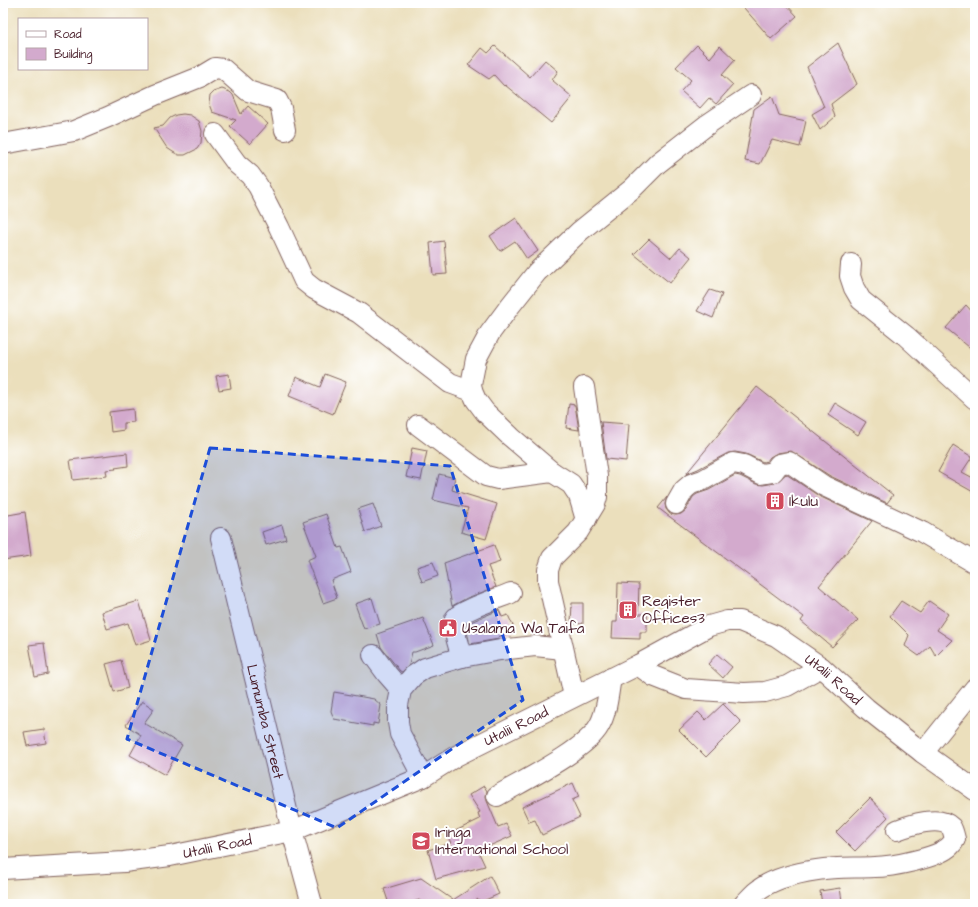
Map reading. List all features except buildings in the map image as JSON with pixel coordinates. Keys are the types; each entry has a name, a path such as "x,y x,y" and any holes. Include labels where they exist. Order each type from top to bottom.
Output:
{"street":[{"path":"3,144 74,131 219,68 223,69 248,91 277,100 281,108 285,130"},
{"path":"586,520 575,489 571,484 552,472 511,438 485,412 476,400 472,392 472,376 476,359 482,347 510,306 537,272 580,230 632,189 658,163 708,124 751,95"},
{"path":"215,134 237,164 250,175 258,186 304,281 314,289 359,313 441,377 472,392"},
{"path":"851,264 850,276 854,288 861,300 906,336 975,399"},
{"path":"574,696 548,581 548,570 552,558 578,532 595,504 597,476 584,388"},
{"path":"418,425 486,476 498,479 552,472"},
{"path":"676,504 684,490 691,484 703,480 733,463 744,465 761,474 773,472 779,464 789,462 824,486 922,532 975,563"},
{"name":"Lumumba Street","path":"221,538 292,831 312,904"},
{"path":"462,656 454,626 455,618 474,607 511,593"},
{"name":"Utalii Road","path":"3,869 124,862 170,856 292,831 423,778 456,756 638,665 709,626 727,621 740,621 776,636 821,667 866,708 975,790"},
{"path":"423,778 400,734 398,722 398,705 401,690 413,676 425,668 462,656 535,646 563,649"},
{"path":"373,655 401,690"},
{"path":"638,665 653,676 686,689 744,693 765,692 787,686 804,678 821,667"},
{"path":"497,796 575,750 592,736 600,726 611,678"},
{"path":"924,753 975,688"},
{"path":"744,904 758,890 787,877 816,870 842,867 876,867 912,862 950,847 955,839 952,828 945,823 933,822 912,824 897,830"}],"highlighted area":[{"path":"210,448 450,466 523,700 337,828 127,739"}],"place":[{"name":"Ikulu","path":"775,501"},
{"name":"Register Offices3","path":"628,610"},
{"name":"Usalama Wa Taifa","path":"448,628"},
{"name":"Iringa International School","path":"421,841"}]}
